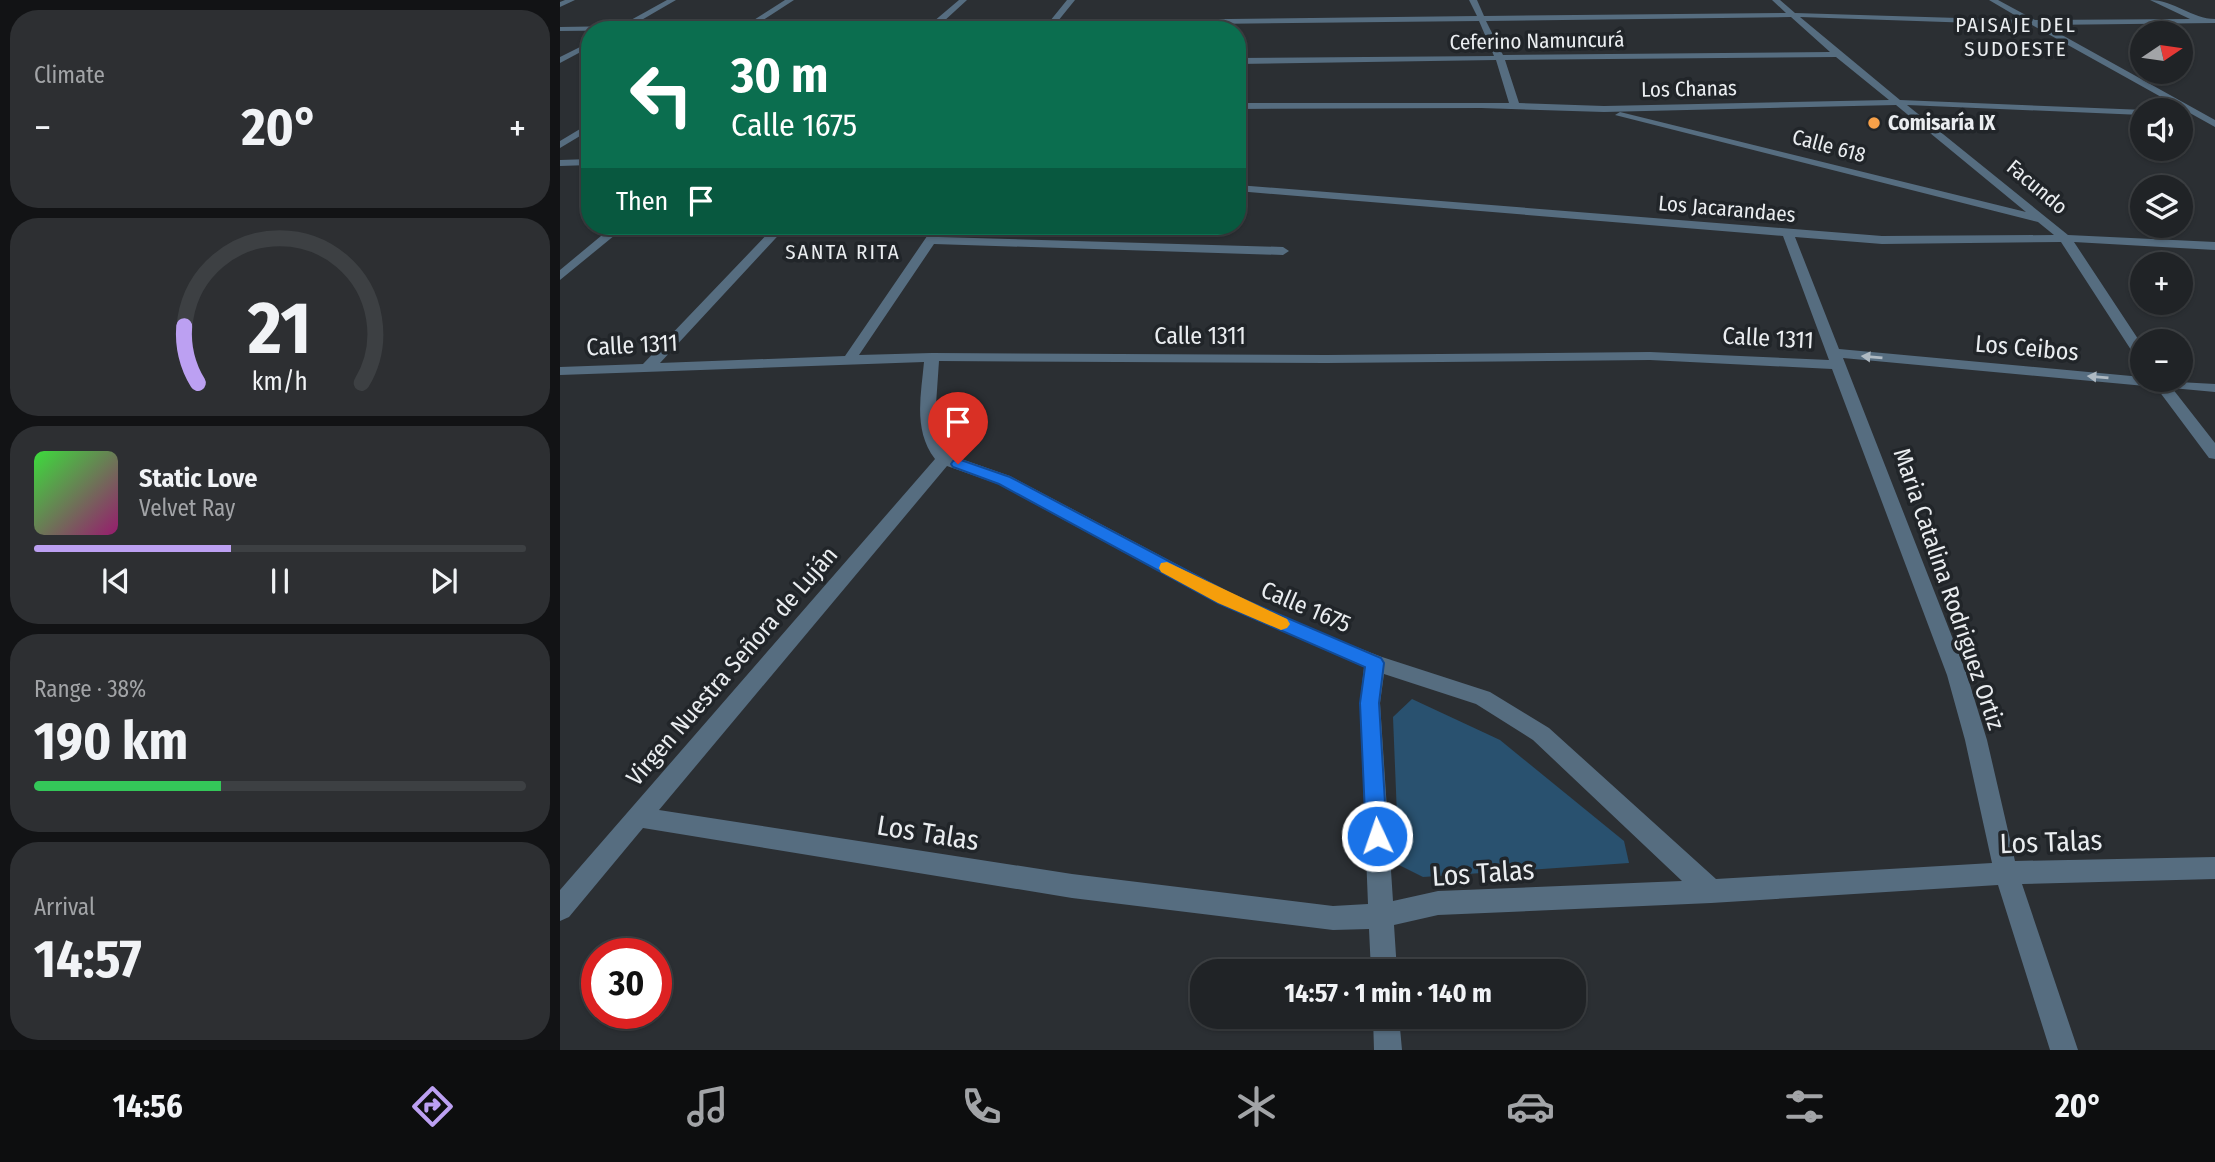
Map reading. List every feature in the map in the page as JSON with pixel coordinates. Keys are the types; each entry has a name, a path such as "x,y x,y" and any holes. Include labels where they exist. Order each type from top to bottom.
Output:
{"street":[{"path":"560,5 571,0"},
{"path":"633,21 672,0"},
{"path":"756,21 790,0"},
{"path":"941,21 964,0"},
{"path":"1054,21 1071,0"},
{"path":"1473,0 1500,59 1514,106"},
{"name":"Facundo","path":"1776,0 1838,54 2065,238 2130,338"},
{"path":"1993,0 2215,124"},
{"path":"2154,0 2215,27"},
{"path":"1246,23 1793,15 2033,22 2215,22"},
{"path":"560,29 581,29"},
{"path":"560,60 581,49"},
{"name":"Ceferino Namuncurá","path":"1246,61 1838,54"},
{"name":"Los Chanas","path":"1246,106 1514,106 1604,109 1900,102 2130,112"},
{"name":"Calle 618","path":"1604,109 1622,116 2045,220"},
{"path":"2193,114 2215,114"},
{"path":"560,145 581,132"},
{"path":"560,163 581,162"},
{"name":"Los Jacarandaes","path":"1246,189 1907,242 2065,238 2215,246"},
{"name":"Maria Catalina Rodriguez Ortiz","path":"1788,234 1957,675 1976,740 2006,873 2064,1050"},
{"path":"560,276 609,235"},
{"path":"648,367 773,235"},
{"path":"850,359 935,235"},
{"path":"932,240 1283,251"},
{"name":"Calle 1311","path":"560,371 932,357 1326,359 1661,356 1838,359"},
{"path":"932,357 927,419 934,446 944,458"},
{"name":"Los Ceibos","path":"1838,359 2130,379"},
{"name":"Los Ceibos","path":"2193,385 2215,388"},
{"path":"2167,392 2215,454"},
{"name":"Calle 1675","path":"944,458 1004,480 1224,598 1375,663 1483,698 1515,716 1541,734 1711,891"},
{"name":"Virgen Nuestra Señora de Luján","path":"560,909 944,458"},
{"path":"1375,663 1370,703 1383,959"},
{"name":"Los Talas","path":"638,817 1085,888 1309,916 1381,916 1438,903 1711,891 2006,873 2215,868"},
{"path":"1387,1029 1388,1050"}],"shaded area":[{"path":"1412,699 1500,740 1624,841 1629,863 1423,877 1399,865 1393,717"}],"slow traffic":[{"path":"1167,568 1281,624"}],"place":[{"name":"Comisaría IX","path":"1874,123"}],"district":[{"name":"PAISAJE DEL SUDOESTE","path":"2016,37"},
{"name":"SANTA RITA","path":"843,252"}],"route":[{"path":"958,464 985,471 1004,480 1224,598 1375,663 1370,703 1377,836"}]}
